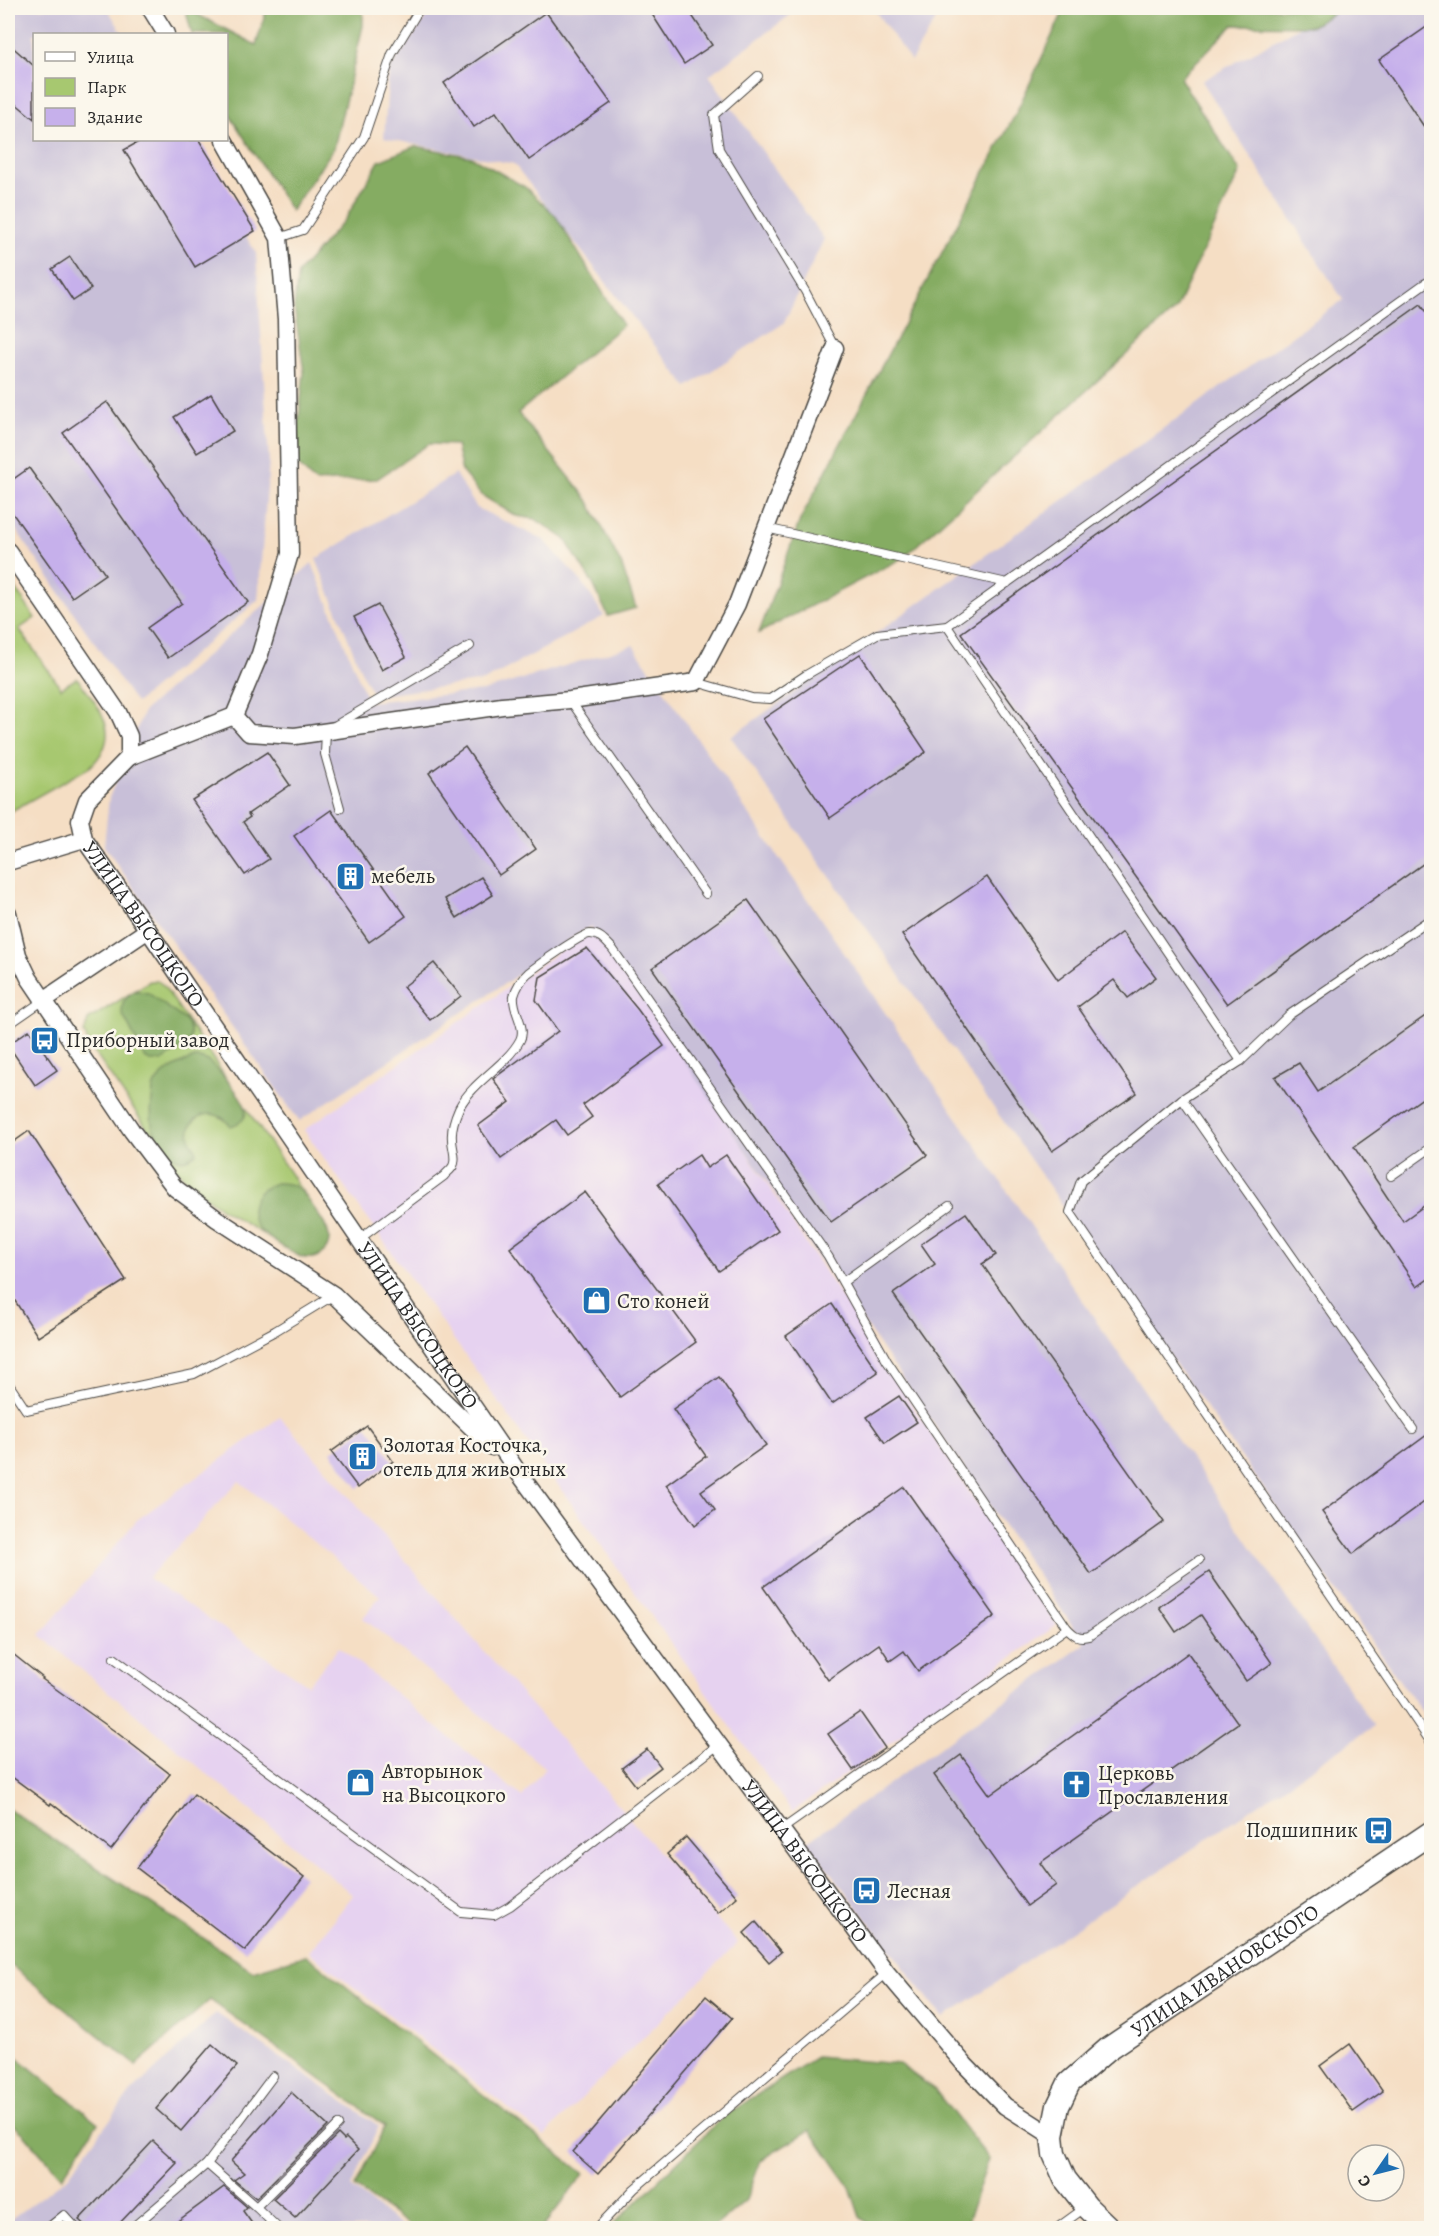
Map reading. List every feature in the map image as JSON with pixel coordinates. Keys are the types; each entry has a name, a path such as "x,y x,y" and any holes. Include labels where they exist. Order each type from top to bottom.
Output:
{"main road":[{"name":"УЛИЦА ИВАНОВСКОГО","path":"1052,2136 1061,2098 1069,2082 1085,2067 1108,2049 1431,1832"},
{"path":"1052,2136 1053,2154 1065,2179 1087,2207 1109,2229"}],"street":[{"path":"150,8 165,33"},
{"path":"8,552 118,712 129,736 129,757 234,716 261,654 290,554 286,319 279,238 225,141"},
{"path":"234,716 249,732 295,736 696,681 737,604 835,348"},
{"name":"УЛИЦА ВЫСОЦКОГО","path":"129,757 87,800 80,820 84,839 518,1472 887,1973 965,2065 1005,2106 1052,2136"},
{"path":"8,862 84,839"},
{"name":"УЛИЦА ВЫСОЦКОГО","path":"8,913 13,959 29,978 132,1131 176,1188 225,1225 334,1295 518,1472"},
{"path":"44,1000 148,930"}],"lane":[{"path":"279,238 303,230 364,137 392,54 420,8"},
{"path":"758,76 714,115 719,148 805,291 835,348"},
{"path":"696,681 752,699 770,699 806,675 877,634 947,626 1431,280"},
{"path":"766,528 1007,583"},
{"path":"947,626 1241,1060"},
{"path":"340,808 325,754 326,731 470,646"},
{"path":"570,700 706,894"},
{"path":"1431,918 1289,1015 1241,1060 1182,1099 1081,1181 1070,1212 1431,1744"},
{"path":"358,1240 444,1176 453,1166 455,1156 452,1138 454,1122 460,1107 479,1083 515,1048 522,1037 521,1026 514,1010 514,997 518,986 527,974 578,938 588,934 601,936 612,948 828,1256 887,1361 1067,1628 1076,1636 1089,1636 1199,1560"},
{"path":"8,1025 44,1000"},
{"path":"1182,1099 1413,1429"},
{"path":"1391,1176 1431,1147"},
{"path":"843,1282 949,1206"},
{"path":"8,1383 26,1410 194,1374 275,1331 334,1295"},
{"path":"781,1830 1067,1628"},
{"path":"114,1658 461,1912 494,1915 510,1906 718,1745"},
{"path":"597,2229 634,2189 887,1973"},
{"path":"132,2229 207,2164 273,2076"},
{"path":"256,2207 339,2125"},
{"path":"207,2164 256,2207 272,2227"},
{"path":"1057,2229 1087,2207"},
{"path":"48,2229 64,2215 76,2229"}],"shaded area":[{"path":"8,8 107,8 122,33 33,33 33,141 188,141 256,253 269,462 258,600 136,703 8,518"},
{"path":"433,8 800,8 709,75 824,239 784,323 687,387 514,164 384,138 389,70"},
{"path":"873,8 943,8 911,61"},
{"path":"1333,8 1431,8 1432,1715 1426,1718 731,737 1343,300 1202,81"},
{"path":"455,474 477,508 544,540 582,582 604,616 484,681 374,696 364,678 316,559"},
{"path":"312,563 368,702 483,691 633,645 1374,1726 943,2018 807,1842 1085,1644 591,926 299,1121 104,846 109,798 144,711"},
{"path":"597,925 1057,1625 792,1812 304,1130"},
{"name":"Авторынок на Высоцкого","path":"280,1417 738,1943 544,2136 309,1952 353,1895 40,1635 137,1520","holes":["239,1481 380,1596 363,1618 545,1768 522,1797 339,1647 308,1685 148,1578"]},
{"path":"216,2013 379,2126 351,2187 404,2228 8,2228 8,2221 68,2177 129,2094"}],"green space":[{"path":"185,8 256,45 267,8 363,8 363,26 334,148 291,211 228,113 228,33 192,33"},
{"path":"1065,8 1342,8 1312,26 1233,25 1180,78 1240,171 1176,309 903,558 759,633 800,520 1016,113"},
{"path":"415,146 472,157 525,187 555,215 623,325 518,413 588,500 622,566 636,608 608,616 593,584 565,539 535,519 516,516 481,495 462,472 456,445 429,444 377,479 315,482 294,461 304,372 294,307 298,273 346,218 379,161"},
{"path":"8,577 35,618 19,629 61,688 77,678 100,711 107,732 106,743 90,767 8,813"},
{"path":"150,981 158,981 164,986 327,1228 328,1242 326,1248 318,1256 306,1258 299,1256 223,1210 189,1184 169,1160 89,1045 84,1033 88,1020"},
{"path":"137,991 148,993 186,1021 189,1027 188,1044 162,1061 150,1061 145,1058 122,1013 123,1002 131,993"},
{"path":"195,1058 206,1060 231,1084 241,1097 246,1111 239,1122 230,1126 218,1116 210,1114 197,1118 190,1130 191,1141 197,1152 181,1160 167,1151 153,1128 151,1111 153,1089 164,1073"},
{"path":"276,1183 295,1186 320,1218 328,1232 329,1243 320,1255 310,1258 299,1256 274,1242 259,1230 252,1214 253,1204 259,1193"},
{"path":"8,1809 253,1971 306,1955 584,2174 542,2228 413,2228 355,2187 385,2126 210,2000 136,2065 8,1963"},
{"path":"8,2050 98,2123 62,2177 24,2134 8,2120"},
{"path":"816,2057 899,2064 935,2090 989,2159 966,2225 961,2228 874,2228 860,2217 850,2187 810,2130 761,2160 746,2200 713,2228 610,2228 724,2116"}],"building":[{"path":"648,8 687,8 712,45 684,64"},
{"path":"546,12 611,103 529,160 496,112 474,127 444,83"},
{"path":"1431,24 1431,137 1379,60"},
{"path":"8,43 33,65 33,118 8,97"},
{"path":"140,141 200,141 255,231 195,267 124,150"},
{"path":"70,257 91,289 73,301 52,269"},
{"path":"1421,304 1431,318 1431,858 1227,1004 961,633"},
{"path":"211,394 233,431 197,453 174,417"},
{"path":"107,402 248,602 168,658 147,628 182,603 63,433"},
{"path":"29,468 105,574 72,597 8,507 8,483"},
{"path":"378,605 406,657 382,670 354,617"},
{"path":"860,654 926,752 830,818 763,719"},
{"path":"465,747 536,849 499,875 429,773"},
{"path":"267,752 290,785 248,814 250,817 243,822 269,859 245,875 192,800"},
{"name":"мебель","path":"331,810 406,916 369,942 294,836"},
{"path":"481,877 493,895 457,918 445,899"},
{"path":"987,877 1058,980 1122,932 1156,977 1128,998 1114,980 1078,1007 1137,1093 1052,1151 902,935"},
{"path":"748,900 927,1155 831,1222 652,968"},
{"path":"587,948 664,1046 583,1105 592,1117 567,1135 556,1120 501,1159 478,1126 510,1102 493,1079 558,1031 536,1000 540,977"},
{"path":"434,963 461,996 430,1020 403,987"},
{"path":"1431,1012 1431,1092 1354,1147 1403,1221 1431,1201 1431,1277 1417,1287 1275,1077 1299,1063 1318,1092"},
{"path":"29,1030 57,1070 35,1085 8,1045"},
{"path":"29,1131 126,1280 38,1337 8,1290 8,1146"},
{"path":"699,1155 707,1168 726,1155 778,1230 719,1271 658,1184"},
{"path":"585,1192 696,1342 620,1397 510,1248"},
{"path":"966,1213 996,1255 982,1264 1164,1522 1091,1574 893,1294 935,1264 921,1244"},
{"path":"832,1304 878,1372 832,1404 786,1336"},
{"path":"719,1377 766,1445 701,1491 715,1510 695,1525 666,1485 706,1456 673,1409"},
{"path":"899,1396 917,1422 885,1443 867,1417"},
{"name":"Золотая Косточка, отель для животных","path":"367,1426 393,1461 358,1488 331,1452"},
{"path":"1431,1432 1431,1497 1353,1554 1322,1512"},
{"path":"904,1487 995,1616 918,1671 904,1651 890,1661 879,1644 828,1680 763,1587"},
{"path":"1209,1572 1272,1663 1246,1681 1201,1615 1176,1632 1159,1607"},
{"path":"8,1650 42,1679 170,1774 111,1850 51,1803 50,1805 8,1774"},
{"name":"Церковь Прославления","path":"1188,1653 1238,1723 1040,1863 1056,1885 1027,1906 934,1775 961,1755 990,1795"},
{"path":"860,1712 885,1748 853,1770 828,1734"},
{"path":"647,1749 661,1767 636,1786 622,1768"},
{"path":"194,1794 304,1877 245,1951 137,1868"},
{"path":"686,1837 737,1897 718,1913 667,1854"},
{"path":"756,1922 781,1952 769,1962 744,1933"},
{"path":"706,1996 732,2018 598,2174 573,2152"},
{"path":"212,2044 237,2066 181,2131 156,2109"},
{"path":"1350,2044 1383,2091 1353,2112 1320,2066"},
{"path":"291,2092 328,2126 256,2198 234,2180 244,2173 231,2161"},
{"path":"338,2134 344,2140 346,2138 358,2150 295,2218 273,2199"},
{"path":"153,2141 177,2163 114,2229 89,2229 79,2220"},
{"path":"224,2187 247,2207 243,2211 256,2229 167,2229"}],"place":[{"name":"мебель","path":"350,876"},
{"name":"Приборный завод","path":"45,1040"},
{"name":"Сто коней","path":"596,1301"},
{"name":"Золотая Косточка, отель для животных","path":"362,1457"},
{"name":"Авторынок на Высоцкого","path":"361,1783"},
{"name":"Церковь Прославления","path":"1077,1785"},
{"name":"Подшипник","path":"1379,1830"},
{"name":"Лесная","path":"866,1891"}]}
